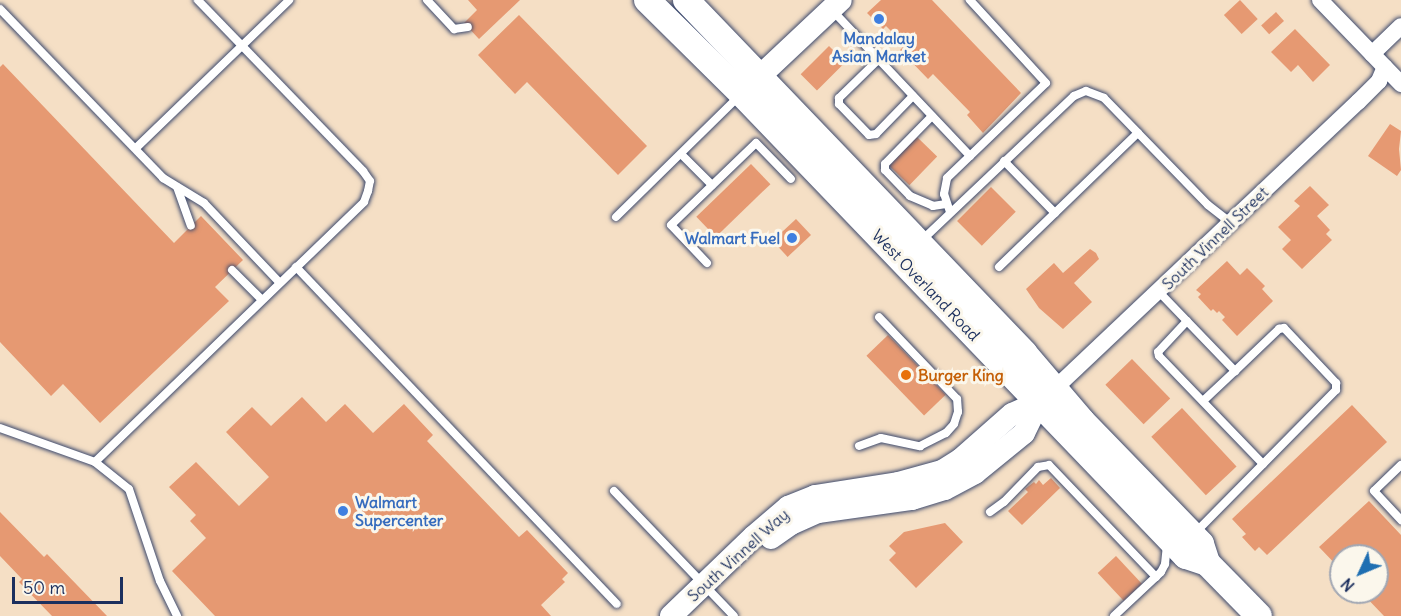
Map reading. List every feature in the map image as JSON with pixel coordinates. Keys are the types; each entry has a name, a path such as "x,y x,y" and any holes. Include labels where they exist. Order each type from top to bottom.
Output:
{"main road":[{"name":"West Overland Road","path":"647,0 750,85"},
{"name":"West Overland Road","path":"660,0 678,12 750,85 1181,537 1186,556 1207,563 1259,616"},
{"name":"West Overland Road","path":"686,1 761,97 818,155 849,171 1024,353 1047,396"}],"street":[{"path":"1320,0 1401,84"},
{"path":"750,85 836,4"},
{"path":"1372,54 1401,26"},
{"name":"South Vinnell Street","path":"1047,396 1358,102 1379,81 1385,67"},
{"name":"South Vinnell Way","path":"670,616 708,590 791,524 818,512 922,496 945,489 975,473 1028,429 1047,396"},
{"name":"South Vinnell Way","path":"690,616 708,590"}],"lane":[{"path":"96,462 364,202 370,181 363,171 198,0"},
{"path":"136,148 289,0"},
{"path":"427,0 454,29 468,27"},
{"path":"948,208 947,178 1046,83 969,0"},
{"path":"836,4 879,59 970,156"},
{"path":"0,9 163,178 204,203 280,283"},
{"path":"879,59 839,98 839,104 869,135 876,134 914,96"},
{"path":"615,217 750,85"},
{"path":"919,243 948,208 1004,161 1074,96 1086,91 1104,98 1208,205 1230,222"},
{"path":"932,116 885,164 885,170 910,196 933,206 948,208"},
{"path":"999,267 1138,133"},
{"path":"707,263 671,225 756,143 791,179"},
{"path":"681,154 712,185"},
{"path":"1004,161 1055,213"},
{"path":"177,187 191,226"},
{"path":"296,267 617,604"},
{"path":"232,270 262,300"},
{"path":"1159,292 1235,371"},
{"path":"859,446 881,438 920,446 946,433 954,424 958,412 957,399 879,317"},
{"path":"1187,321 1158,352 1263,464"},
{"path":"1114,616 1156,577 1181,537 1263,464 1336,390 1336,383 1284,328 1279,329 1203,401"},
{"path":"0,428 96,462 129,489 160,581 177,616"},
{"path":"990,512 1038,467 1048,465 1089,504 1156,577"},
{"path":"1401,465 1374,491 1401,520"},
{"path":"614,491 734,616"}],"building":[{"path":"468,0 520,0 479,39 464,23 477,10"},
{"path":"881,0 932,0 1021,93 983,133 967,115 970,112 933,74 928,79 900,50 905,45 886,26 883,29 867,13"},
{"path":"1240,0 1258,19 1242,34 1224,15"},
{"path":"1276,12 1284,21 1269,34 1261,25"},
{"path":"519,15 647,146 618,175 527,82 515,94 478,55"},
{"path":"1295,29 1330,65 1313,82 1298,65 1291,72 1271,52"},
{"path":"829,46 845,62 817,91 801,74"},
{"path":"3,64 174,243 201,216 243,260 215,287 229,301 100,423 63,384 51,396 0,342 0,67"},
{"path":"1390,124 1401,131 1399,149 1401,170 1397,176 1368,156"},
{"path":"917,137 937,156 909,185 889,166"},
{"name":"Walmart Fuel","path":"751,164 770,184 716,237 696,217"},
{"path":"1310,186 1329,205 1317,216 1330,230 1326,234 1332,240 1302,269 1282,249 1291,240 1278,227 1300,206 1294,201"},
{"path":"991,187 1016,212 982,246 957,221"},
{"name":"Walmart Fuel","path":"796,219 811,235 788,257 773,241"},
{"path":"1090,249 1099,259 1074,283 1092,302 1063,329 1039,308 1026,289 1054,263 1063,273"},
{"path":"1227,261 1240,275 1247,268 1265,286 1262,289 1273,301 1237,336 1222,320 1225,317 1219,311 1217,313 1213,309 1211,311 1198,297 1201,294 1196,290"},
{"name":"Burger King","path":"888,335 946,395 924,416 866,356"},
{"path":"1132,359 1170,399 1144,424 1105,385"},
{"name":"Walmart Supercenter","path":"302,397 326,422 345,404 373,433 404,404 433,435 427,441 519,537 527,530 568,573 562,579 565,582 541,605 551,616 215,616 172,571 206,538 190,521 196,515 169,487 196,462 239,506 269,477 226,432 252,407 271,426"},
{"path":"1352,405 1387,442 1267,555 1259,547 1255,551 1242,537 1246,534 1232,519"},
{"path":"1182,408 1237,467 1206,495 1151,437"},
{"path":"1051,478 1060,488 1022,525 1008,511 1028,492 1025,489 1034,482 1036,484 1039,480 1043,485"},
{"path":"1369,501 1401,535 1401,616 1384,616 1372,604 1389,604 1389,544 1329,544 1329,557 1319,547"},
{"path":"0,512 44,557 47,554 107,616 52,616 19,582 22,579 0,556"},
{"path":"945,523 963,542 916,588 889,560 896,553 889,546 904,532"},
{"path":"1116,556 1142,584 1124,601 1098,573"}],"place":[{"name":"Mandalay Asian Market","path":"879,19"},
{"name":"Walmart Fuel","path":"792,238"},
{"name":"Burger King","path":"906,375"},
{"name":"Walmart Supercenter","path":"343,511"}]}
